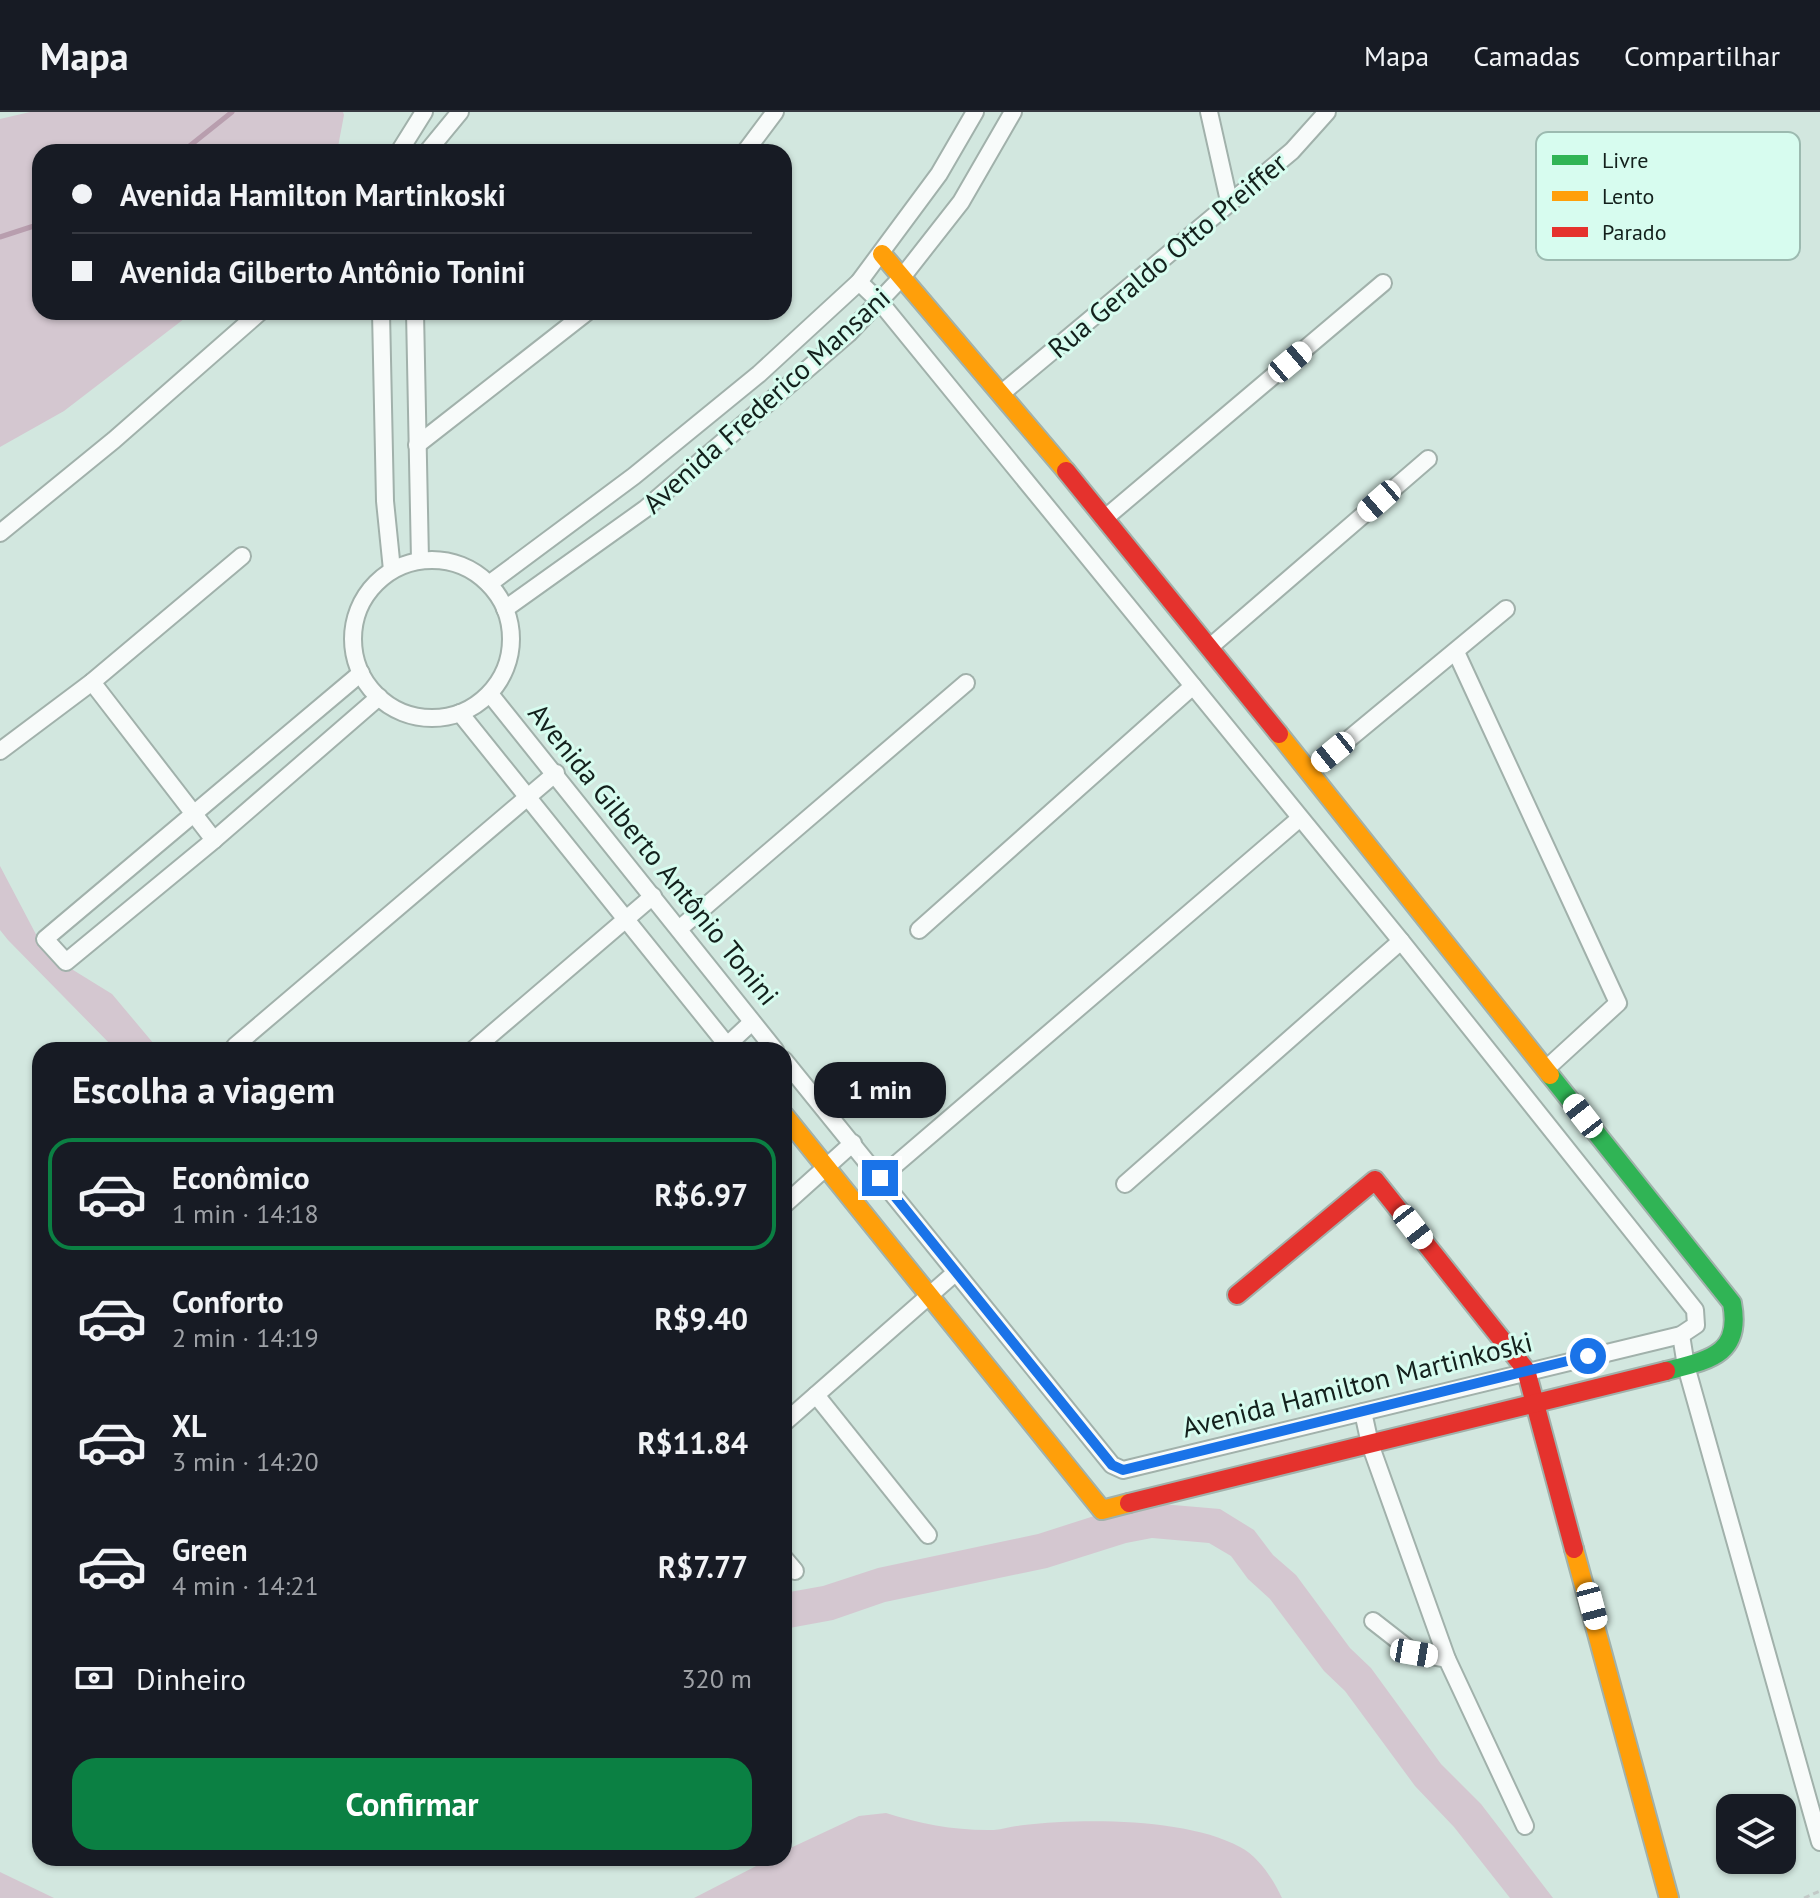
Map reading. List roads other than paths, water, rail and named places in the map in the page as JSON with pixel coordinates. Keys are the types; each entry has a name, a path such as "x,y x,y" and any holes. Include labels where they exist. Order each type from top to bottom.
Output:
{"street":[{"path":"404,144 424,112"},
{"path":"434,144 460,112"},
{"path":"751,144 775,112"},
{"name":"Avenida Frederico Mansani","path":"489,584 646,467 759,374 859,282 939,174 975,112"},
{"name":"Avenida Frederico Mansani","path":"505,609 645,509 775,400 880,302 961,202 1013,112"},
{"path":"1209,112 1229,201"},
{"name":"Rua Geraldo Otto Preiffer","path":"1002,393 1292,151 1327,112"},
{"path":"792,1125 1102,1510 1686,1366 1722,1352 1734,1340 1738,1327 1732,1303 1210,647 1002,393 882,254"},
{"path":"859,282 880,302 1401,941 1125,1184"},
{"path":"1104,519 1383,283"},
{"path":"0,533 114,440 251,320"},
{"path":"381,320 385,501 392,570"},
{"path":"415,320 420,560"},
{"path":"417,445 577,320"},
{"path":"1210,647 1428,459"},
{"path":"0,751 92,682 242,556"},
{"path":"420,560 464,567 489,584 505,609 511,651 502,677 490,694 460,713 417,717 390,706 379,697 361,673 353,645 356,616 370,590 392,570 420,560"},
{"path":"1309,772 1506,609"},
{"path":"1456,652 1618,1003 1546,1069"},
{"path":"361,673 45,939 66,962 214,840 379,697"},
{"path":"92,682 214,840"},
{"path":"679,929 966,683"},
{"path":"919,930 1193,686"},
{"name":"Avenida Gilberto Antônio Tonini","path":"490,694 768,1042"},
{"path":"460,713 722,1042"},
{"path":"240,1042 556,773"},
{"path":"880,1178 1299,819"},
{"path":"482,1042 653,896"},
{"name":"Avenida Hamilton Martinkoski","path":"955,1273 1112,1465 1123,1470 1526,1370 1681,1335 1696,1325 1695,1310 1401,941"},
{"path":"733,1042 752,1022"},
{"path":"792,1070 955,1273 792,1416"},
{"path":"792,1198 853,1143"},
{"path":"1237,1295 1375,1180 1526,1370 1538,1402 1669,1898"},
{"path":"1681,1335 1686,1366 1820,1842"},
{"path":"816,1395 928,1535"},
{"path":"1363,1412 1370,1444 1447,1659 1525,1826"},
{"path":"792,1567 795,1571"},
{"path":"1373,1621 1414,1653 1447,1659"}],"waterway":[{"path":"192,144 232,112"},
{"path":"0,237 32,227"}]}
